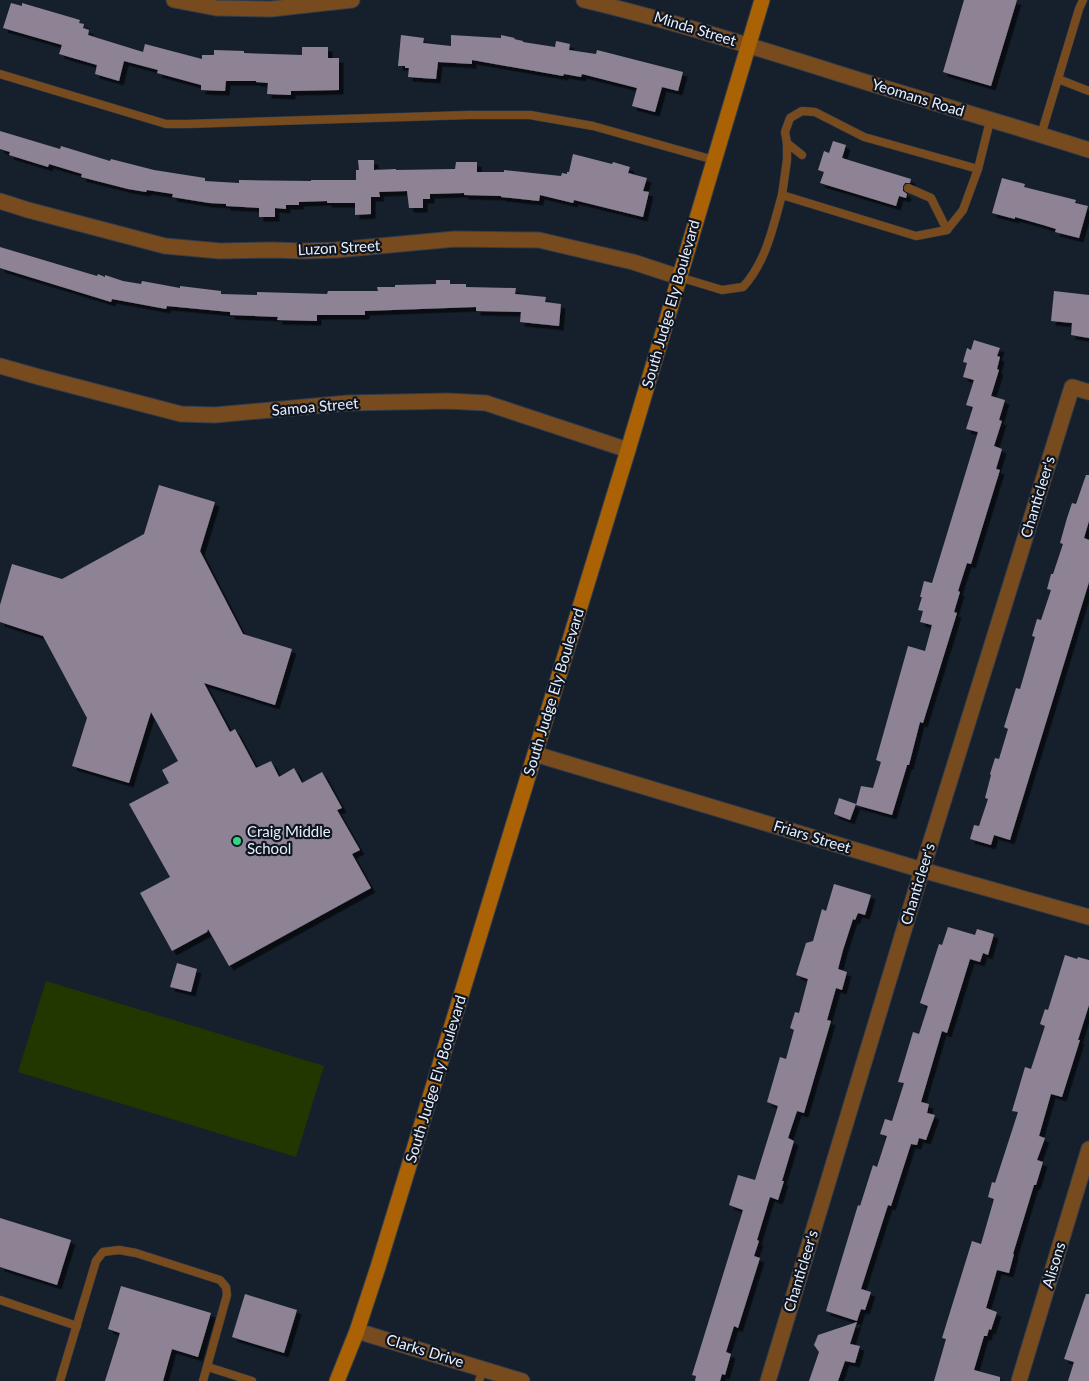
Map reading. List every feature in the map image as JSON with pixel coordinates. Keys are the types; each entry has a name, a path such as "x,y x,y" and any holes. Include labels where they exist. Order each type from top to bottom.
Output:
{"main road":[{"name":"South Judge Ely Boulevard","path":"337,1381 357,1331 378,1268 628,450 762,0"}],"street":[{"path":"174,0 216,8 271,9 352,0"},
{"name":"Minda Street","path":"584,0 646,15 748,45"},
{"name":"Yeomans Road","path":"748,45 1089,150"},
{"name":"Luzon Street","path":"0,201 164,246 220,251 304,251 336,250 455,238 539,240 633,262 679,278"},
{"name":"Samoa Street","path":"0,366 181,414 215,415 348,403 448,401 486,403 628,450"},
{"name":"Chanticleer's","path":"768,1381 922,870 1072,387 1089,392"},
{"name":"Friars Street","path":"535,754 922,870 1089,917"},
{"name":"Alisons","path":"1019,1381 1089,1149"},
{"name":"Clarks Drive","path":"357,1331 481,1375 522,1381"}],"lane":[{"path":"1041,135 1083,0"},
{"path":"0,74 166,124 469,115 530,116 593,126 714,160"},
{"path":"1058,79 1089,91"},
{"path":"679,278 722,290 743,287 752,278 766,248 782,195 787,160 787,143 784,132 790,118 802,111 815,112 864,137 978,169"},
{"path":"782,195 916,236 947,230 964,210 978,169 990,121"},
{"path":"787,143 802,155"},
{"path":"908,188 931,198 947,230"},
{"path":"60,1381 96,1261 103,1252 120,1250 136,1252 220,1280 226,1287 227,1295 204,1381"},
{"path":"0,1300 77,1326"},
{"path":"208,1367 252,1381"}],"green space":[{"path":"46,981 324,1066 296,1157 18,1072"}],"building":[{"path":"964,0 1017,0 991,86 943,72"},
{"path":"11,3 22,6 22,3 80,20 79,23 84,24 83,28 89,30 88,35 143,52 145,44 202,59 202,55 214,55 214,50 302,55 302,47 328,47 328,58 339,58 339,90 291,91 291,95 267,94 268,83 226,81 225,91 201,90 201,85 157,73 158,70 124,61 119,81 95,74 97,65 59,54 62,45 3,28"},
{"path":"401,35 424,38 423,43 451,46 451,35 501,38 501,35 523,42 555,47 556,41 570,44 569,50 596,54 597,50 683,72 678,91 662,87 655,112 632,106 637,88 582,74 581,77 564,74 563,76 472,60 472,64 438,62 436,79 408,77 409,68 398,66"},
{"path":"0,131 60,149 61,146 110,161 111,159 154,170 205,178 205,181 239,183 239,180 356,180 356,170 359,170 358,160 374,160 374,170 455,169 456,162 477,162 477,172 504,172 504,170 561,176 562,173 567,174 569,172 573,154 630,167 628,173 647,178 643,191 649,192 643,217 574,200 573,203 540,195 539,201 501,196 464,195 464,193 430,194 430,199 423,199 423,208 409,208 407,191 379,192 380,197 371,197 371,214 355,215 355,203 327,203 327,201 299,202 299,205 286,205 286,209 275,208 275,217 259,217 259,208 226,206 226,204 172,197 173,194 128,189 81,177 82,174 49,164 48,167 9,155 10,152 0,149"},
{"path":"833,141 846,145 842,158 911,179 910,183 905,183 903,186 903,191 907,194 906,198 899,196 896,206 820,183 824,172 818,170 824,151 829,153"},
{"path":"1002,178 1025,184 1024,187 1076,200 1075,203 1088,206 1079,238 1055,232 1056,229 1043,225 992,213"},
{"path":"0,247 97,276 98,274 105,277 105,275 141,284 142,281 180,288 180,286 221,291 221,294 257,295 257,292 327,294 328,291 378,291 377,287 436,284 436,280 450,280 450,284 466,284 466,287 516,288 515,294 546,297 545,302 561,304 559,326 520,322 521,312 476,311 476,307 365,311 365,315 317,315 317,321 277,320 278,317 230,315 230,312 167,306 166,309 112,299 111,302 0,268"},
{"path":"1054,291 1089,295 1089,338 1071,335 1072,323 1051,321"},
{"path":"974,340 1000,348 997,356 1000,357 997,369 999,370 991,396 1005,400 999,420 1002,421 994,446 1002,449 996,469 1000,470 971,564 967,563 958,591 960,592 954,612 957,613 923,723 920,722 909,765 907,765 892,815 856,805 861,786 873,788 881,762 876,760 908,646 925,651 932,625 920,622 923,611 918,610 922,597 920,597 924,581 932,583 978,432 966,429 973,407 966,405 974,380 963,377 967,363 963,362 967,348 971,350"},
{"path":"1086,475 1089,475 1089,521 1084,538 1089,540 1089,582 1010,840 994,835 991,845 970,839 974,825 979,826 988,799 985,798 990,774 995,758 999,759 1008,729 1004,727 1016,688 1020,689 1035,637 1032,636 1037,619 1041,620 1051,590 1047,589 1063,544 1060,543 1067,518 1072,503 1076,504"},
{"path":"159,485 215,502 200,551 243,634 292,649 275,705 204,683 230,732 235,729 256,768 271,761 279,777 294,768 302,783 322,772 342,808 337,810 360,850 352,854 371,888 229,966 208,929 207,932 172,951 140,893 170,877 129,804 169,783 162,770 178,761 151,712 129,783 72,766 87,718 43,636 0,622 0,605 12,564 62,579 144,534"},
{"path":"839,798 856,804 850,820 834,814"},
{"path":"834,884 871,895 865,915 858,913 855,920 853,919 843,950 838,969 847,972 842,990 836,988 827,1020 831,1021 804,1113 797,1111 788,1138 794,1141 778,1200 770,1197 754,1256 760,1258 738,1328 734,1326 726,1352 731,1354 725,1375 722,1374 720,1381 695,1381 696,1376 692,1375 743,1210 729,1205 738,1175 755,1180 778,1106 767,1102 780,1057 786,1059 794,1030 790,1028 795,1012 799,1013 808,979 796,975 806,943 813,941 822,909 826,911"},
{"path":"948,927 975,935 977,929 994,934 988,955 983,953 980,962 970,959 947,1033 942,1031 921,1102 929,1104 927,1113 935,1115 926,1140 919,1138 917,1145 911,1144 891,1206 888,1205 861,1289 871,1292 865,1310 861,1309 857,1321 826,1311 858,1205 860,1206 873,1165 877,1167 887,1136 880,1134 885,1119 892,1121 904,1083 898,1082 913,1032 919,1034 928,1006 920,1003 939,944 942,945"},
{"path":"1065,955 1089,960 1089,1005 1062,1097 1051,1094 1039,1136 1045,1138 1037,1160 1043,1162 1036,1185 1034,1185 1009,1273 997,1270 986,1308 997,1312 991,1330 989,1329 987,1336 984,1336 974,1370 1000,1377 1000,1381 934,1381 946,1339 942,1338 972,1241 981,1244 994,1199 988,1197 992,1182 995,1183 1018,1112 1012,1111 1025,1067 1031,1069 1045,1026 1040,1024 1045,1009 1048,1010"},
{"path":"177,963 197,969 191,992 170,987"},
{"path":"0,1218 71,1240 57,1285 0,1267"},
{"path":"121,1286 211,1313 198,1357 172,1349 163,1381 105,1381 120,1333 108,1329"},
{"path":"245,1294 297,1310 284,1353 232,1337"},
{"path":"1086,1294 1089,1294 1089,1381 1068,1381 1074,1362 1064,1359"},
{"path":"857,1322 850,1344 860,1346 855,1363 845,1361 838,1381 809,1381 819,1352 814,1345 818,1335"}],"place":[{"name":"Craig Middle School","path":"237,841"}]}
